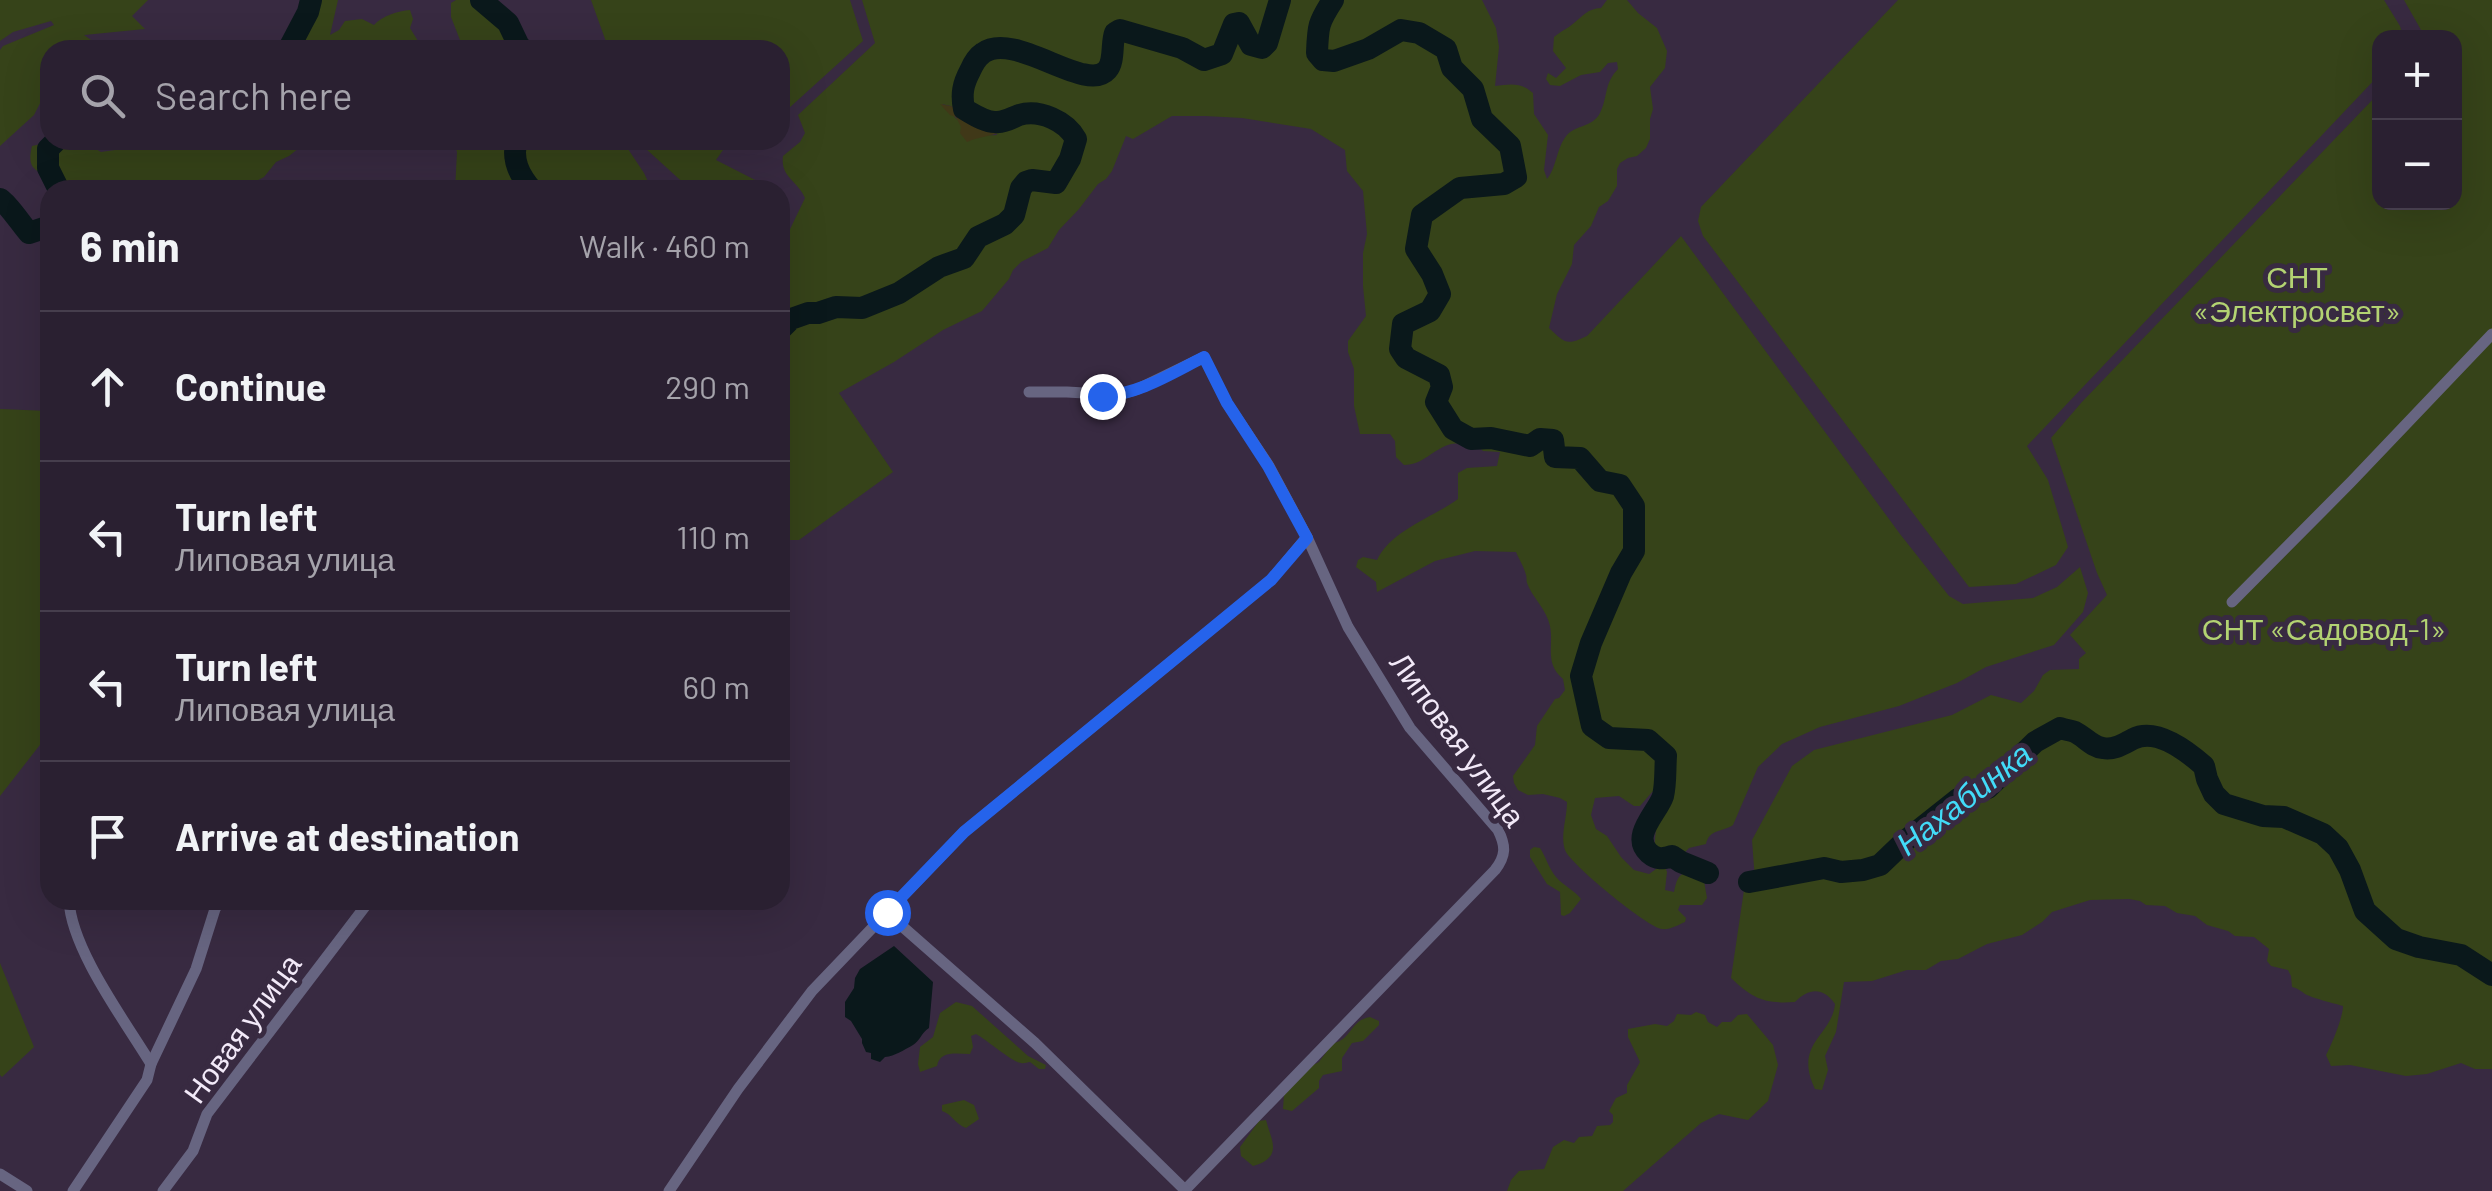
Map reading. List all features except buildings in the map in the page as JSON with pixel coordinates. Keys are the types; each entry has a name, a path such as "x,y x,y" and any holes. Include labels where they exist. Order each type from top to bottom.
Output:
{"street":[{"path":"2232,602 2492,334"},
{"name":"Липовая улица","path":"1029,392 1119,396 1204,357 1307,538 1348,627 1410,728 1503,840 1503,856 1496,870 1185,1191"},
{"path":"669,1191 738,1089 812,991 964,832 1271,580 1307,538"},
{"path":"71,910 95,973 150,1064"},
{"path":"74,1191 146,1080 196,968 215,910"},
{"name":"Новая улица","path":"163,1191 193,1151 208,1114 362,910"},
{"path":"887,912 1035,1043 1185,1191"},
{"path":"0,1174 21,1189"}],"green space":[{"path":"0,0 148,0 132,16 145,29 84,35 91,40 40,40 40,103 34,115 0,146 0,50 54,25 51,21 13,32 0,41"},
{"path":"316,0 338,0 330,35 345,21 362,19 374,25 390,15 410,10 410,28 417,40 295,40 304,35 295,14 302,6 314,9"},
{"path":"472,0 507,27 509,40 460,40 451,17 451,3"},
{"path":"591,0 850,0 863,41 790,107 790,40 605,40"},
{"path":"862,0 1482,0 1496,28 1499,47 1495,86 1520,85 1533,93 1534,114 1548,135 1544,170 1547,179 1567,135 1600,113 1610,80 1618,69 1617,62 1608,63 1600,72 1581,75 1560,86 1550,85 1548,73 1556,78 1566,68 1553,51 1554,37 1586,13 1601,8 1607,0 1627,0 1657,28 1667,51 1665,68 1650,87 1650,139 1637,156 1620,163 1617,186 1574,245 1572,264 1557,294 1549,328 1566,341 1587,336 1681,236 1949,596 1963,604 2033,598 2057,587 2080,567 2088,593 2083,612 2054,645 1986,667 1899,706 1820,727 1782,744 1758,767 1733,825 1713,833 1706,844 1689,848 1674,864 1667,864 1654,849 1658,809 1664,804 1663,787 1652,792 1640,806 1619,796 1595,798 1591,815 1596,829 1607,836 1634,870 1649,874 1665,867 1665,890 1674,892 1677,880 1685,873 1694,871 1704,881 1707,898 1702,905 1680,905 1678,910 1685,922 1668,929 1654,926 1610,894 1565,850 1567,802 1543,794 1528,795 1514,783 1513,776 1535,745 1537,726 1565,690 1552,660 1548,620 1529,588 1516,552 1475,551 1435,561 1377,592 1376,582 1356,567 1363,557 1377,560 1402,532 1458,499 1458,473 1467,468 1497,466 1500,452 1454,443 1404,465 1396,457 1395,441 1390,434 1360,434 1348,341 1366,316 1363,253 1367,234 1363,191 1347,171 1345,150 1311,129 1242,118 1172,116 1133,139 1126,136 1106,179 1059,230 1048,248 1013,270 982,311 839,393 893,472 799,540 790,540 790,229 805,198 787,174 783,156 805,133 798,115 875,43","holes":["942,104 960,105 969,112 991,117 997,135 971,131"]},
{"path":"1898,0 2384,0 2401,30 2372,30 2372,82 2027,446 2048,480 2068,547 2056,565 2016,584 1969,587 1703,236 1698,221 1701,207"},
{"path":"2404,0 2492,0 2492,1069 2475,1069 2461,1063 2406,1076 2350,1065 2331,1066 2326,1055 2343,1006 2292,987 2288,970 2271,966 2267,961 2269,949 2254,937 2235,936 2165,906 2129,899 2090,900 2052,912 2022,935 1987,944 1926,970 1907,970 1872,981 1844,982 1836,1032 1825,1056 1828,1070 1822,1090 1815,1089 1808,1061 1835,1004 1816,991 1795,1002 1767,1001 1731,978 1744,890 1755,880 1752,840 1792,766 1814,750 1952,715 1991,695 2021,703 2050,670 2079,669 2079,659 2086,653 2070,635 2107,595 2051,438 2372,100 2372,210 2462,210 2462,30 2421,30"},
{"path":"40,144 40,150 101,152 296,150 276,162 258,180 56,180 32,165 32,146"},
{"path":"629,150 647,180 456,180 457,152"},
{"path":"647,150 723,150 716,160 755,180 680,180"},
{"path":"0,409 40,411 40,745 0,796"},
{"path":"1534,847 1540,848 1556,877 1581,899 1564,916 1560,892 1547,884 1530,857"},
{"path":"0,963 34,1047 2,1077 0,1075"},
{"path":"956,1002 972,1006 1028,1056 1046,1065 1045,1069 1030,1062 1017,1062 976,1034 971,1036 970,1054 945,1055 937,1066 920,1072 920,1047 933,1037 940,1013"},
{"path":"1696,1012 1717,1027 1747,1014 1773,1045 1778,1065 1768,1101 1748,1120 1719,1114 1701,1123 1623,1191 1507,1191 1519,1171 1544,1169 1553,1147 1564,1140 1574,1143 1579,1137 1592,1136 1597,1126 1613,1122 1609,1111 1616,1098 1627,1093 1627,1085 1640,1062 1628,1029 1667,1026 1677,1014"},
{"path":"1370,1017 1379,1025 1363,1041 1352,1043 1342,1058 1342,1071 1323,1075 1319,1088 1292,1111 1283,1109 1284,1094 1309,1067 1319,1062 1333,1043 1344,1039 1358,1022"},
{"path":"964,1100 974,1105 979,1119 966,1128 942,1111 942,1105"},
{"path":"1266,1120 1272,1153 1253,1166 1241,1156 1240,1147 1259,1121"}],"sand":[{"path":"962,99 966,109 1006,116 1005,129 967,142 956,117 940,104 955,107"}],"shaded area":[{"path":"894,946 933,982 929,1028 913,1045 880,1062 871,1059 871,1053 866,1052 862,1039 845,1017 845,1002 860,969"}],"waterway":[{"name":"Нахабинка","path":"293,40 311,0"},
{"name":"Нахабинка","path":"481,0 508,23 516,40"},
{"name":"Нахабинка","path":"790,320 836,307 862,308 899,293 939,267 964,258 978,237 1005,224 1014,215 1026,182 1056,183 1076,139 1066,127 1035,114 991,122 964,109 966,80 983,53 996,48 1012,49 1083,74 1097,75 1107,70 1115,33 1120,30 1182,48 1204,60 1222,54 1234,24 1239,23 1251,45 1262,48 1280,0"},
{"name":"Нахабинка","path":"1333,0 1319,30 1317,53 1323,60 1334,61 1368,49 1401,30 1419,33 1446,49 1452,68 1473,89 1482,119 1510,146 1516,177 1504,184 1460,188 1422,215 1416,249 1440,294 1430,311 1403,324 1400,349 1406,358 1439,375 1442,387 1436,402 1453,429 1471,439 1491,438 1530,446 1540,439 1553,440 1555,457 1580,458 1600,481 1620,485 1634,506 1634,551 1591,643 1581,676 1592,726 1609,738 1648,740 1666,756 1663,796 1644,832 1644,846 1655,857 1672,856 1708,873"},
{"name":"Нахабинка","path":"48,150 48,168 54,180"},
{"name":"Нахабинка","path":"516,150 524,180"},
{"name":"Нахабинка","path":"0,199 29,233 40,229"},
{"name":"Нахабинка","path":"1749,882 1824,868 1841,872 1880,865 1958,799 1988,788 2035,742 2060,728 2107,748 2151,736 2180,748 2204,766 2214,794 2224,804 2263,816 2284,817 2323,834 2338,848 2365,911 2396,939 2461,955 2492,975"}],"route":[{"path":"887,912 964,832 1271,580 1307,538 1204,357 1138,389 1119,396 1102,396"}],"park label":[{"name":"СНТ «Электросвет»","path":"2297,295"},
{"name":"СНТ «Садовод-1»","path":"2324,630"}]}
